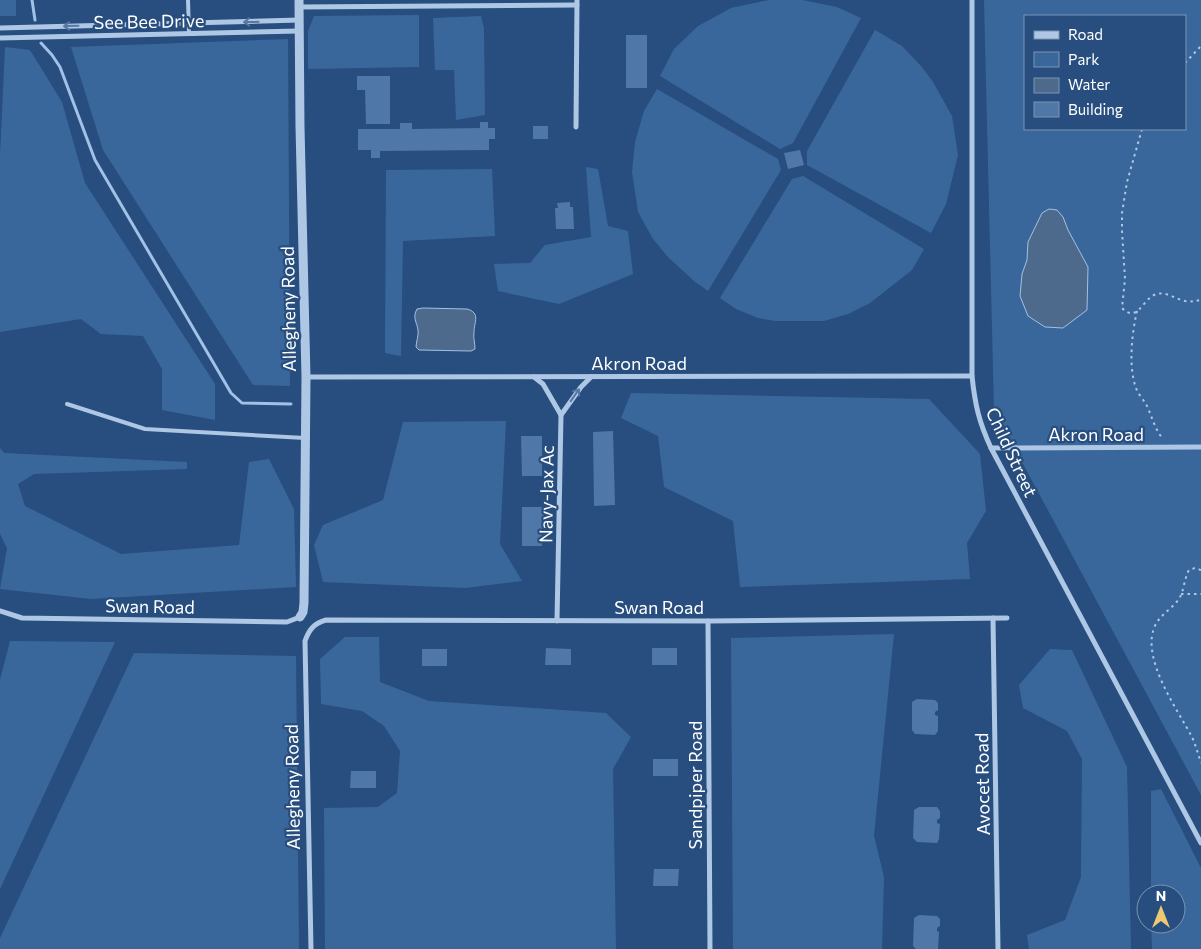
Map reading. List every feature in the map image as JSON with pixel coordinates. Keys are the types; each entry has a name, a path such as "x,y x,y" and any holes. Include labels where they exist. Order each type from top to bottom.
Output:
{"street":[{"name":"Child Street","path":"972,0 972,376 978,418 991,448 1201,843"},
{"path":"299,3 577,3 576,127"},
{"name":"Allegheny Road","path":"299,3 306,377 304,603 303,612 300,616"},
{"name":"See Bee Drive","path":"0,28 300,20"},
{"name":"See Bee Drive","path":"0,38 300,31"},
{"name":"Akron Road","path":"306,377 972,376"},
{"name":"Navy-Jax Ac","path":"534,377 544,384 561,415 557,621"},
{"path":"561,415 580,387 591,377"},
{"name":"Akron Road","path":"991,448 1201,447"},
{"name":"Swan Road","path":"0,612 22,618 287,622 300,616"},
{"name":"Avocet Road","path":"994,618 998,949"},
{"name":"Swan Road","path":"313,626 326,620 708,621 1007,618"},
{"name":"Sandpiper Road","path":"708,621 710,949"},
{"name":"Allegheny Road","path":"311,949 305,641 308,632 313,626"}],"lane":[{"path":"188,0 189,33"},
{"path":"67,404 145,429 305,438"}],"path":[{"path":"1186,62 1201,46"},
{"path":"1142,130 1127,182 1122,230 1125,278 1122,308 1126,313 1132,313 1137,311 1153,295 1161,294 1172,295 1183,301 1201,300"},
{"path":"1137,311 1133,331 1133,378 1136,389 1146,404 1156,431 1163,439"},
{"path":"1201,570 1196,568 1189,570 1180,598 1159,618 1151,639 1151,653 1158,671 1180,718 1197,748 1201,762"},
{"path":"1181,594 1201,594"}],"green space":[{"path":"0,0 16,0 16,16 0,16"},
{"path":"769,0 802,0 837,7 861,18 793,143 780,149 660,76 674,49 698,26 731,8"},
{"path":"984,0 1201,0 1201,795 994,410"},
{"path":"419,15 419,67 308,69 308,31 314,16"},
{"path":"481,16 484,28 485,115 456,120 454,70 435,70 433,18"},
{"path":"875,30 902,46 921,66 933,82 952,116 958,155 946,204 931,233 807,165 807,151"},
{"path":"288,39 290,386 253,385 103,150 71,47"},
{"path":"5,47 30,50 62,102 85,183 215,384 215,420 162,410 162,369 143,336 101,334 81,319 0,332 0,156"},
{"path":"657,89 778,159 781,170 708,291 668,257 653,239 638,212 632,172 635,142 644,111"},
{"path":"586,167 598,169 608,226 628,231 633,274 559,304 498,291 494,264 530,263 545,245 591,237"},
{"path":"492,169 495,236 403,241 401,356 385,353 386,170"},
{"path":"803,176 924,249 912,270 870,303 848,314 824,321 775,321 758,318 736,309 720,298 792,179"},
{"path":"631,393 929,399 980,454 986,511 967,543 970,579 740,587 733,521 664,487 658,436 621,418"},
{"path":"506,421 500,544 522,581 465,588 323,582 314,545 323,525 383,500 403,422"},
{"path":"0,448 4,453 187,462 187,469 34,474 18,484 25,506 121,554 239,545 249,462 269,459 294,509 296,587 91,599 0,589 7,548 0,534"},
{"path":"894,634 874,836 884,877 882,949 733,949 731,638"},
{"path":"345,637 379,637 380,682 429,701 606,713 631,737 613,769 616,949 325,949 324,808 378,807 397,793 400,751 384,726 362,711 321,704 320,659"},
{"path":"10,641 115,642 0,889 0,680"},
{"path":"1050,649 1072,650 1127,767 1131,949 1029,949 1027,935 1065,920 1081,877 1082,759 1067,731 1023,708 1019,685"},
{"path":"134,653 296,656 299,949 0,949 0,938"},
{"path":"1161,789 1201,868 1201,949 1152,949 1151,934 1186,934 1186,884 1151,884 1151,791"}],"water":[{"path":"1049,209 1057,210 1063,217 1088,267 1087,310 1063,328 1045,327 1028,316 1020,296 1022,274 1027,260 1028,242 1042,213"},
{"path":"417,309 467,309 474,313 476,318 475,349 471,351 419,350 416,347 418,332 415,315"}],"building":[{"path":"626,35 647,35 647,88 626,88"},
{"path":"357,76 390,76 390,124 366,124 365,90 357,90"},
{"path":"480,122 488,122 488,128 495,128 495,139 489,139 489,150 380,151 380,158 371,158 371,150 358,150 358,129 400,129 400,123 412,123 412,129 480,128"},
{"path":"533,126 548,126 548,139 533,139"},
{"path":"800,150 804,165 788,169 784,153"},
{"path":"570,202 570,207 573,207 574,229 556,229 555,208 558,208 557,203"},
{"path":"613,431 615,505 594,506 593,432"},
{"path":"521,436 542,436 542,476 522,476"},
{"path":"522,507 550,507 550,527 542,527 542,546 522,546"},
{"path":"546,648 571,649 571,665 545,665"},
{"path":"652,648 677,648 677,665 652,665"},
{"path":"422,649 447,649 447,666 422,666"},
{"path":"917,699 935,700 938,703 938,710 935,712 935,715 938,716 938,731 935,735 915,734 912,730 912,702"},
{"path":"653,759 678,759 678,776 653,776"},
{"path":"351,771 376,771 376,788 350,788"},
{"path":"919,807 937,807 940,811 940,818 937,820 937,823 940,824 937,843 917,842 913,838 914,810"},
{"path":"654,869 679,869 678,886 653,886"},
{"path":"919,915 937,916 940,919 940,926 937,928 939,932 938,949 916,949 913,946 914,918"}],"waterway":[{"path":"32,0 35,20"},
{"path":"41,43 60,67 95,160 231,393 242,403 291,404"}]}
